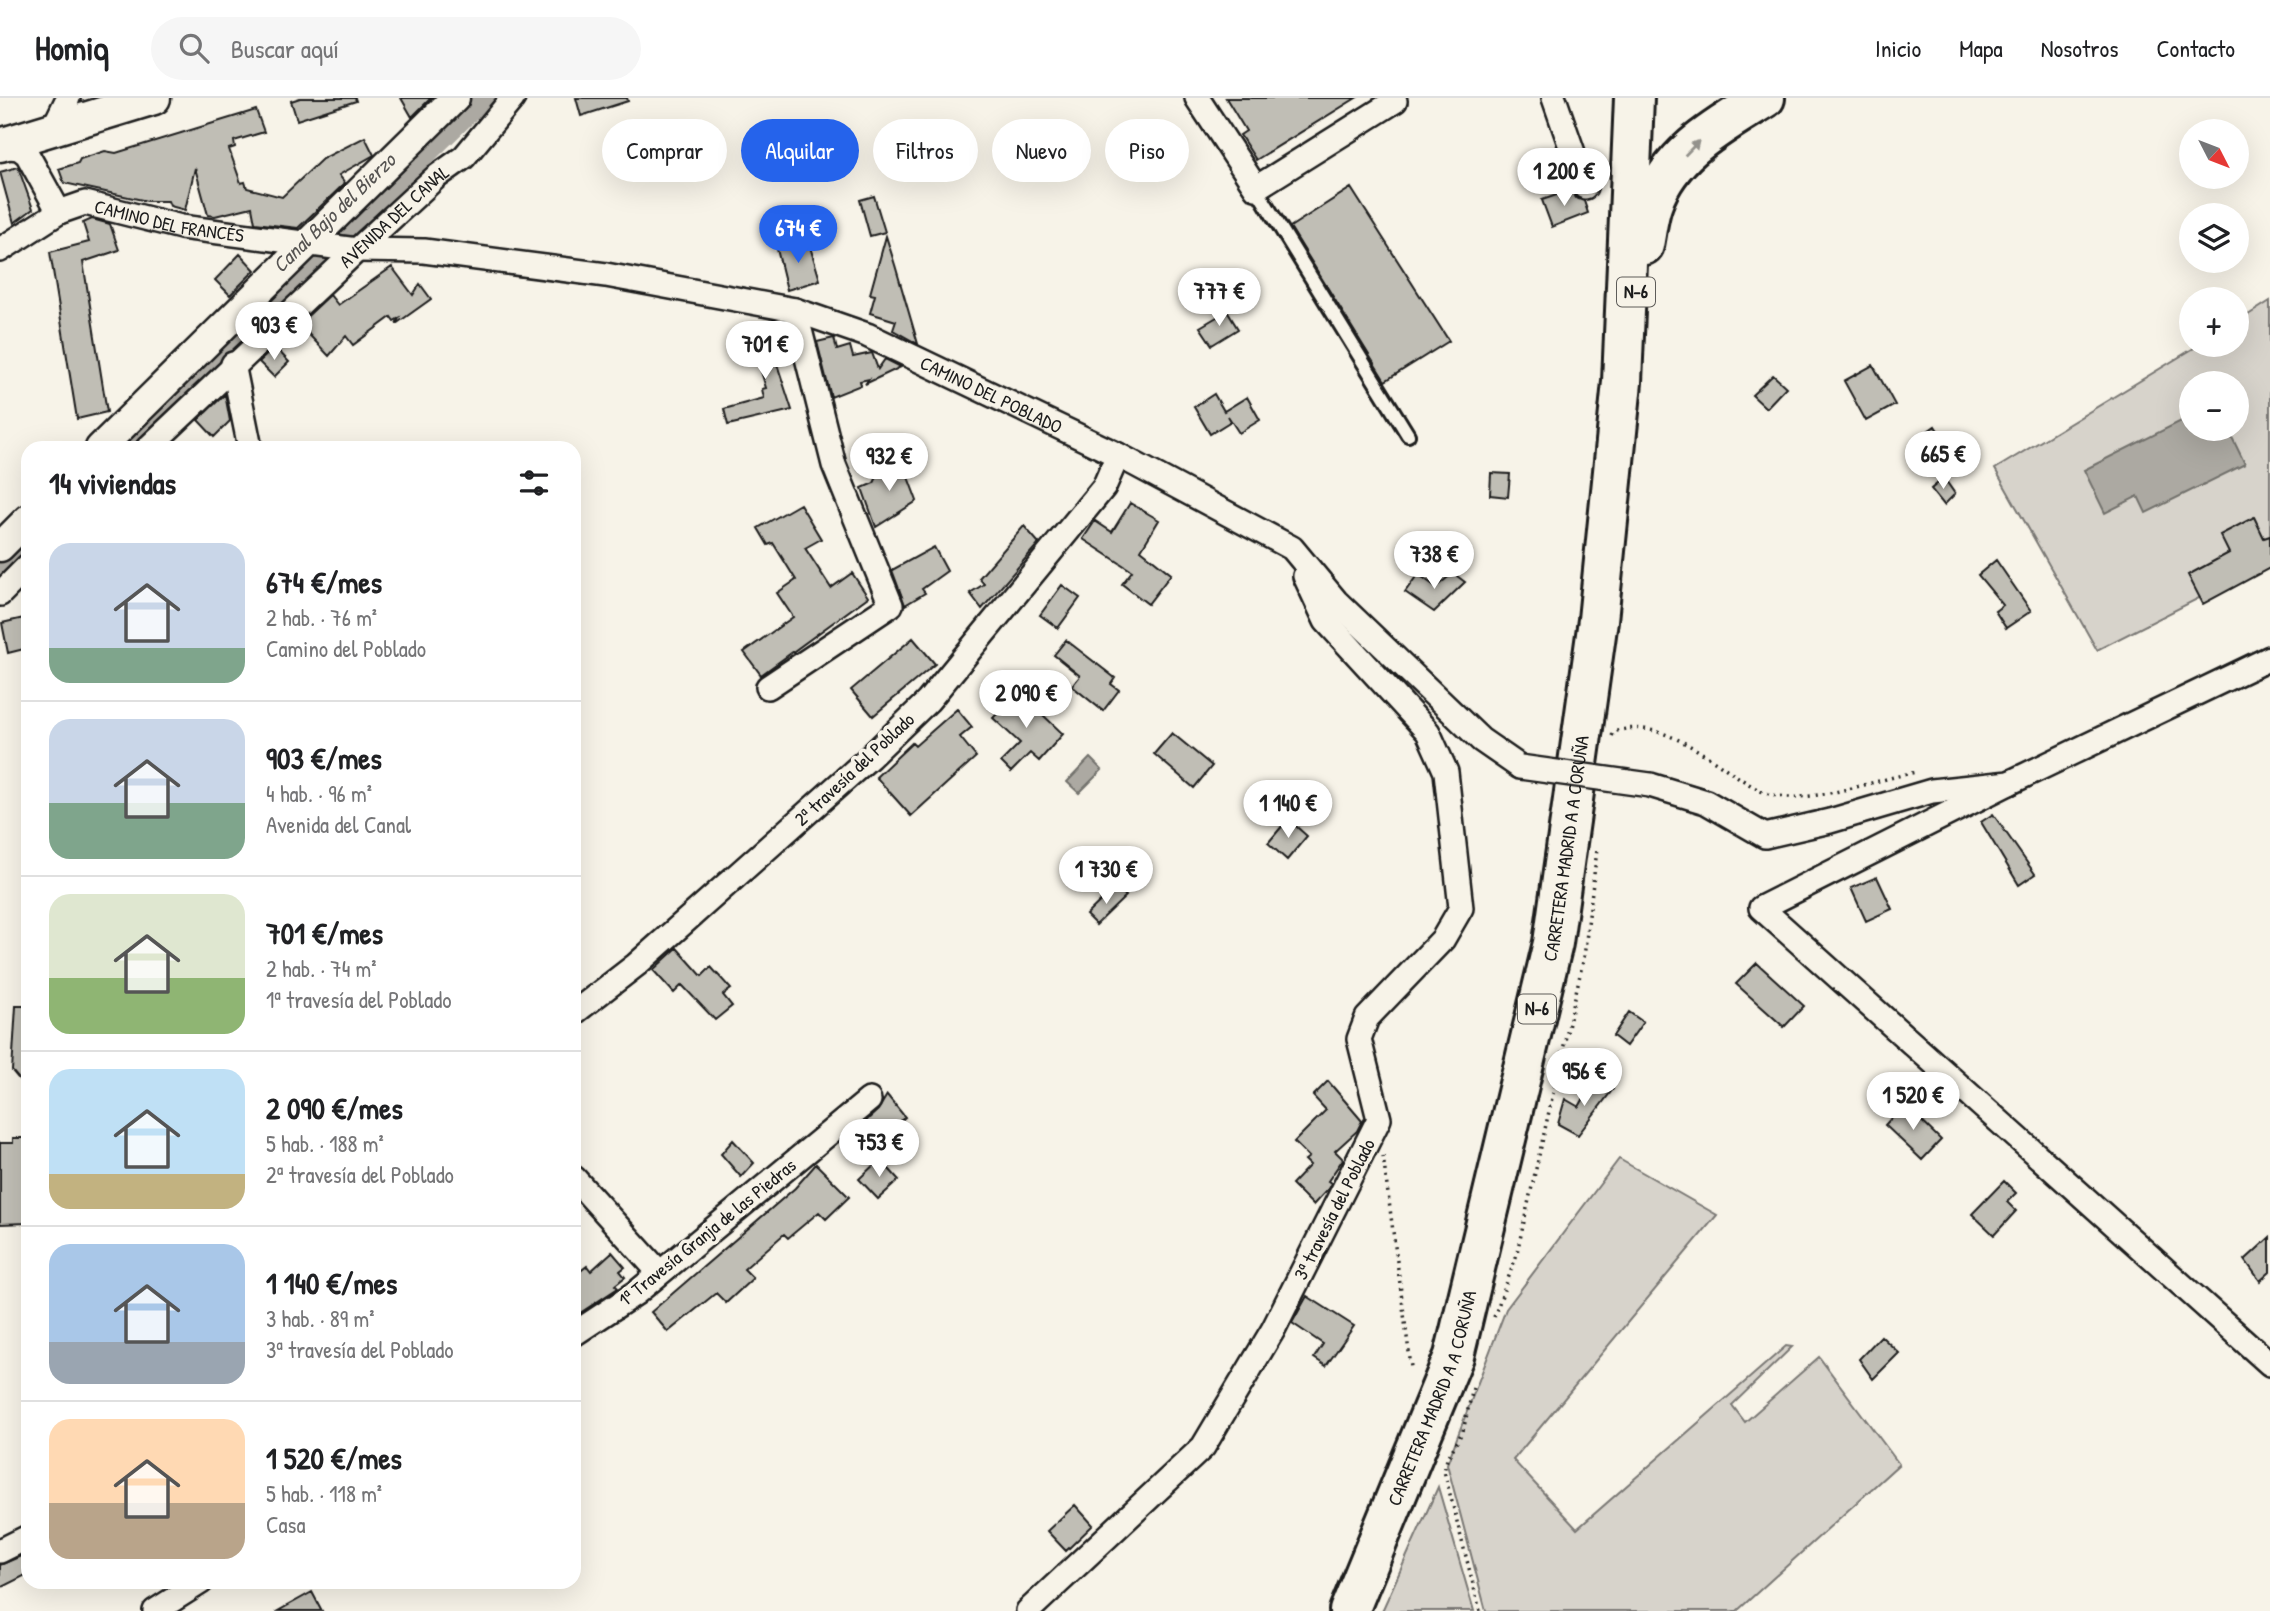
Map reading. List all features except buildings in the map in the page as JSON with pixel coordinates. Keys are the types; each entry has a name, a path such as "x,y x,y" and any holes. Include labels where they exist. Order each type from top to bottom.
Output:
{"highway":[{"name":"CARRETERA MADRID A A CORUÑA","path":"1349,1611 1454,1356 1553,943 1598,620 1622,382 1633,98"},
{"name":"N-6","path":"1622,382 1653,203 1667,174 1699,140 1765,98"}],"main road":[{"path":"0,145 48,129 86,105 153,98"}],"street":[{"name":"AVENIDA DEL CANAL","path":"107,441 455,98"},
{"name":"AVENIDA DEL CANAL","path":"155,441 436,177 464,157 513,98"},
{"path":"1197,98 1256,188 1395,101"},
{"path":"1554,98 1585,187"},
{"path":"48,129 43,159 59,212"},
{"path":"0,145 19,148 27,154 59,212"},
{"name":"CAMINO DEL FRANCÉS","path":"0,250 59,212 85,203 181,227 357,250"},
{"name":"CAMINO DEL POBLADO","path":"357,250 424,251 606,275 795,310 867,335 1118,455 1292,548 1346,610 1481,740 1520,767 1650,785 1706,802 1765,836 1830,821 1932,791 2009,783"},
{"path":"768,687 891,605 834,465 795,310"},
{"path":"233,365 249,441"},
{"name":"2ª travesía del Poblado","path":"581,1008 636,965 870,757 928,701 1104,487 1118,455"},
{"path":"0,547 21,526"},
{"name":"3ª travesía del Poblado","path":"1028,1611 1203,1447 1273,1330 1379,1119 1359,1039 1367,1018 1443,939 1461,908 1446,772 1428,732 1326,621 1292,548"},
{"path":"0,594 21,573"},
{"path":"2270,658 2009,783 1761,908 2270,1364"},
{"name":"1ª Travesía Granja de las Piedras","path":"581,1329 636,1293 869,1100"},
{"path":"581,1186 659,1272"},
{"path":"0,1551 21,1540"},
{"path":"155,1611 190,1589"}],"lane":[{"path":"1256,188 1409,435"}],"path":[{"path":"1610,742 1614,732 1627,727 1656,734 1698,748 1760,790 1788,799 1927,772"},
{"path":"1493,1320 1516,1257 1584,957 1597,849"},
{"path":"1379,1119 1411,1367"},
{"path":"1475,1382 1463,1431 1447,1459 1444,1471 1480,1611"}],"shaded area":[{"path":"2270,301 2270,562 2097,650 1995,469 2179,357 2249,357 2249,314"},
{"path":"2179,422 2179,441 2234,441 2245,464 2146,513 2138,496 2105,513 2084,470"},
{"path":"1090,758 1102,770 1079,793 1067,782"},
{"path":"1619,1159 1717,1215 1513,1460 1577,1529 1786,1346 1792,1347 1732,1405 1745,1422 1819,1357 1899,1464 1737,1611 1486,1611 1447,1464 1506,1309"},
{"path":"1438,1487 1474,1611 1382,1611"}],"waterway":[{"name":"Canal Bajo del Bierzo","path":"133,441 485,98"},
{"name":"Canal Bajo del Bierzo","path":"0,570 21,550"}]}
